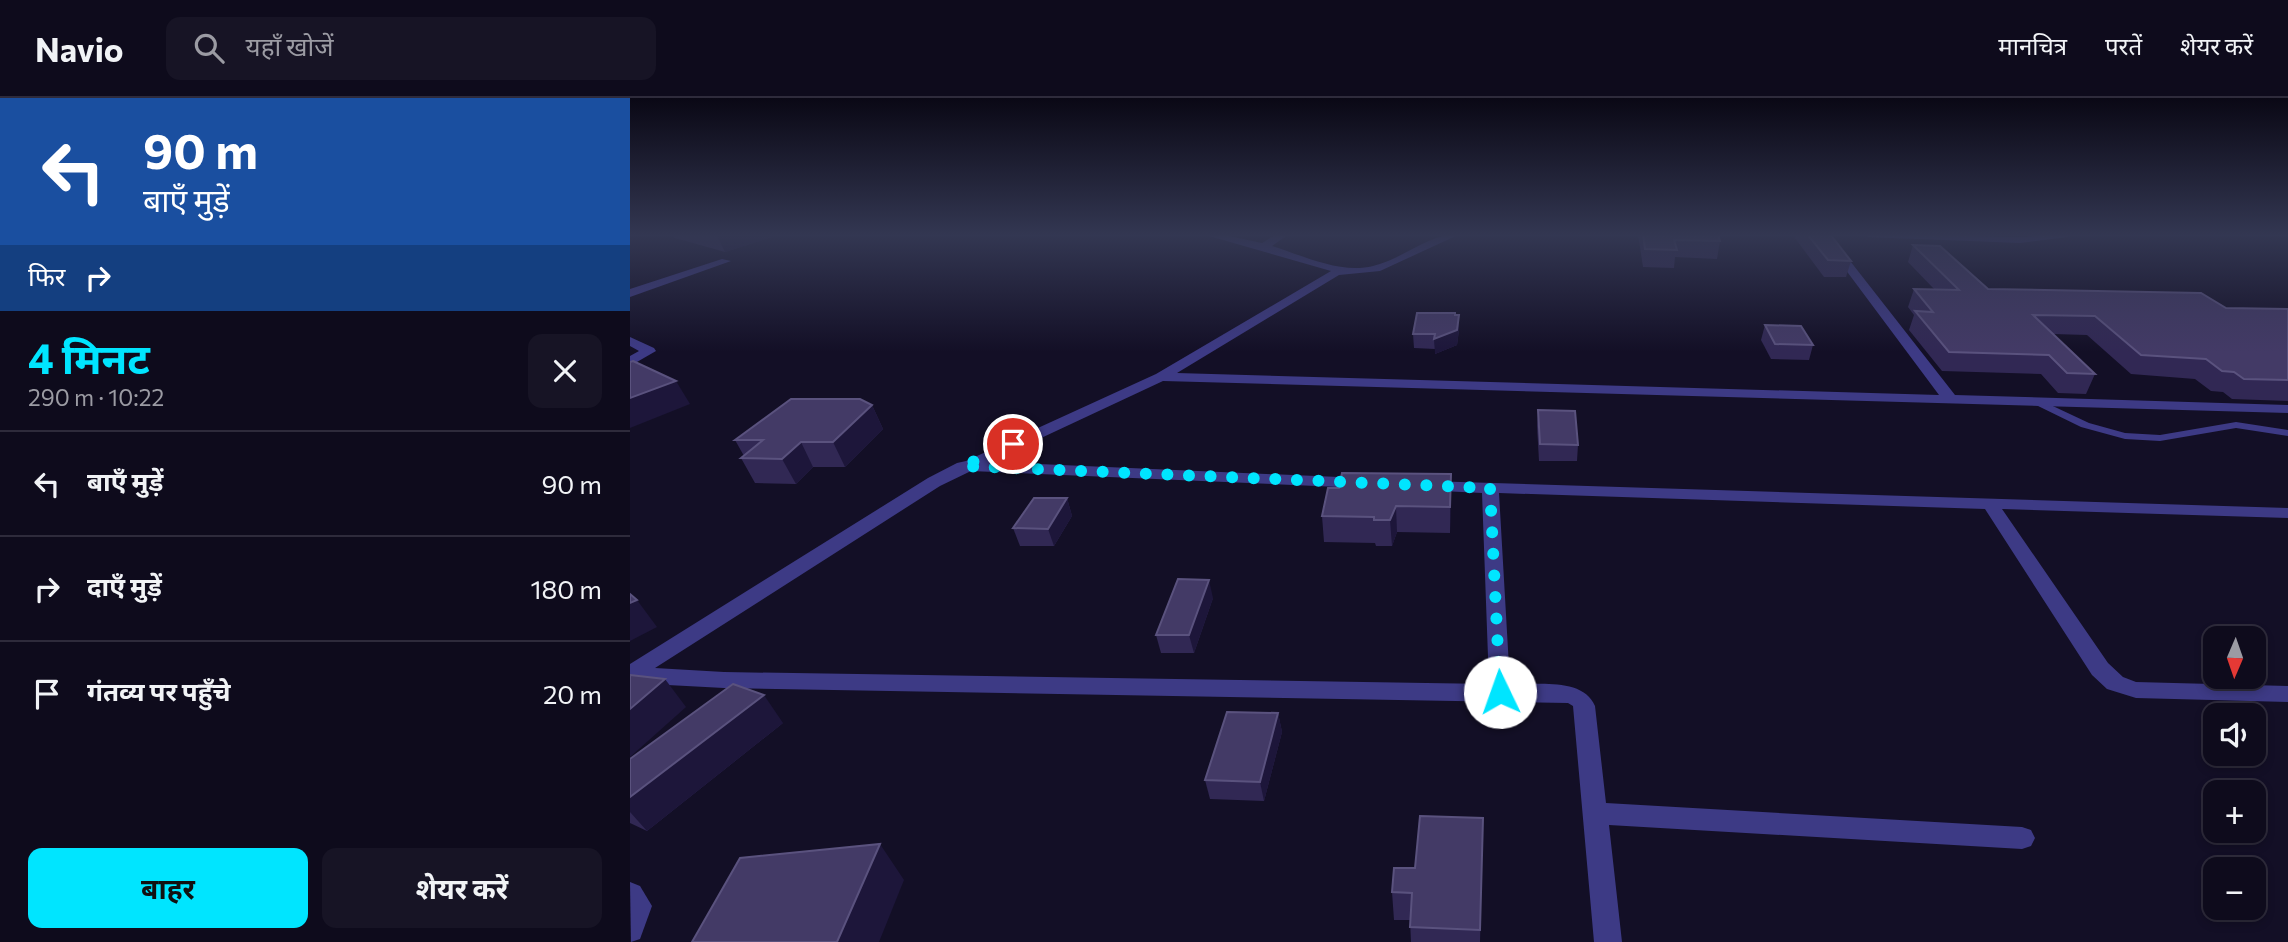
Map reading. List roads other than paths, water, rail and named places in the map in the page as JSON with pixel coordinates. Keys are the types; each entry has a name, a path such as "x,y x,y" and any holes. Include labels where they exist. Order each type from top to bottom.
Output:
{"street":[{"path":"630,293 689,273"},
{"path":"630,674 934,482 963,466 1161,377 1337,273"},
{"path":"1854,273 1950,399"},
{"path":"630,341 649,351 630,362"},
{"path":"1161,377 2288,410"},
{"path":"963,466 1379,484"},
{"path":"1407,485 2288,513"},
{"path":"1490,488 1500,692"},
{"path":"1989,502 2100,669 2115,683 2136,690 2288,695"},
{"path":"630,674 724,680 1572,695 1582,701 1608,942"},
{"path":"1595,813 2022,838"},
{"path":"630,895 638,906 630,929"}],"lane":[{"path":"2040,403 2085,425 2125,436 2160,438 2236,425 2288,433"}]}
